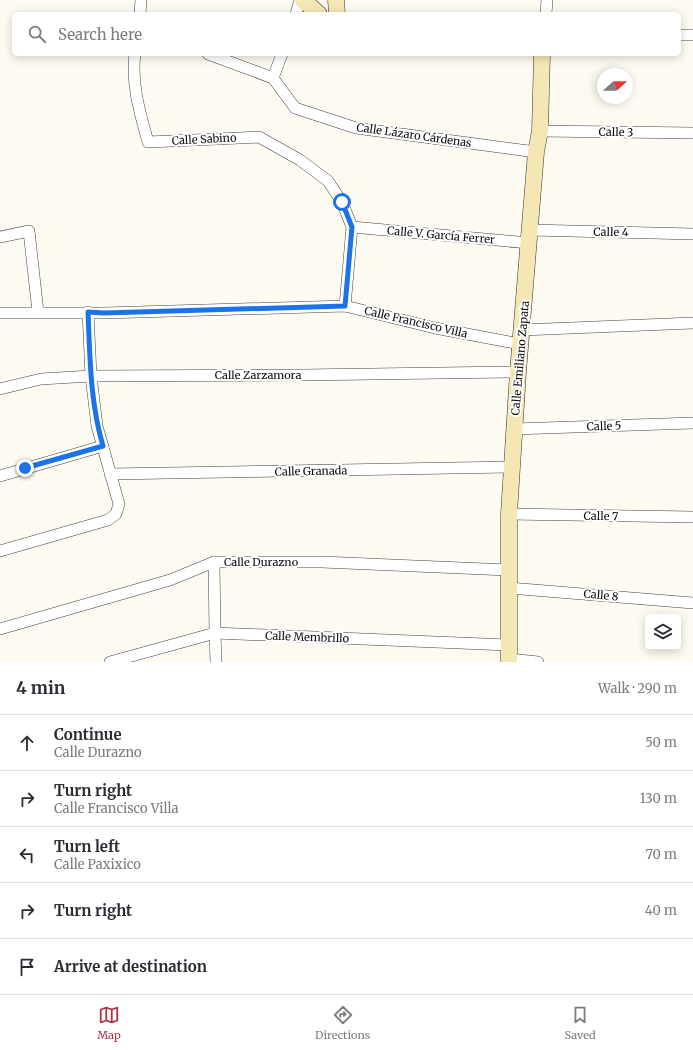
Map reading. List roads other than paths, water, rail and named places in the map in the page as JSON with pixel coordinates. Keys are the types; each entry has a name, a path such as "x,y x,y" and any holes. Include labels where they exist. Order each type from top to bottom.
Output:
{"main road":[{"path":"302,0 316,12"},
{"path":"336,0 337,12"},
{"name":"Calle Emiliano Zapata","path":"509,655 509,514 518,372 536,152 540,131 542,56"}],"street":[{"path":"140,12 141,0"},
{"path":"297,12 302,0"},
{"path":"546,12 547,0"},
{"path":"681,35 693,35"},
{"name":"Calle Sabino","path":"135,56 136,99 148,142 259,137 300,160 328,181 342,202 352,227"},
{"path":"213,56 273,78 281,56"},
{"name":"Calle Lázaro Cárdenas","path":"273,78 295,108 356,128 536,152"},
{"name":"Calle 3","path":"540,131 693,133"},
{"path":"345,306 352,227"},
{"name":"Calle V. García Ferrer","path":"352,227 530,237"},
{"path":"0,238 29,231 38,312"},
{"name":"Calle 4","path":"530,237 693,234"},
{"name":"Calle Francisco Villa","path":"0,313 104,313 345,306 435,328 521,337"},
{"path":"0,551 108,520 116,514 119,504 97,426 91,376 88,312"},
{"path":"521,337 693,323"},
{"name":"Calle Zarzamora","path":"0,389 41,379 91,376 518,372"},
{"name":"Calle 5","path":"514,429 693,423"},
{"path":"0,476 103,446"},
{"name":"Calle Granada","path":"110,474 512,467"},
{"name":"Calle 7","path":"509,514 693,517"},
{"path":"214,562 214,633 216,662"},
{"name":"Calle Durazno","path":"0,629 170,580 214,562 322,562 508,570"},
{"name":"Calle 8","path":"509,588 693,603"},
{"name":"Calle Membrillo","path":"110,662 214,633 509,655 538,662"}]}
